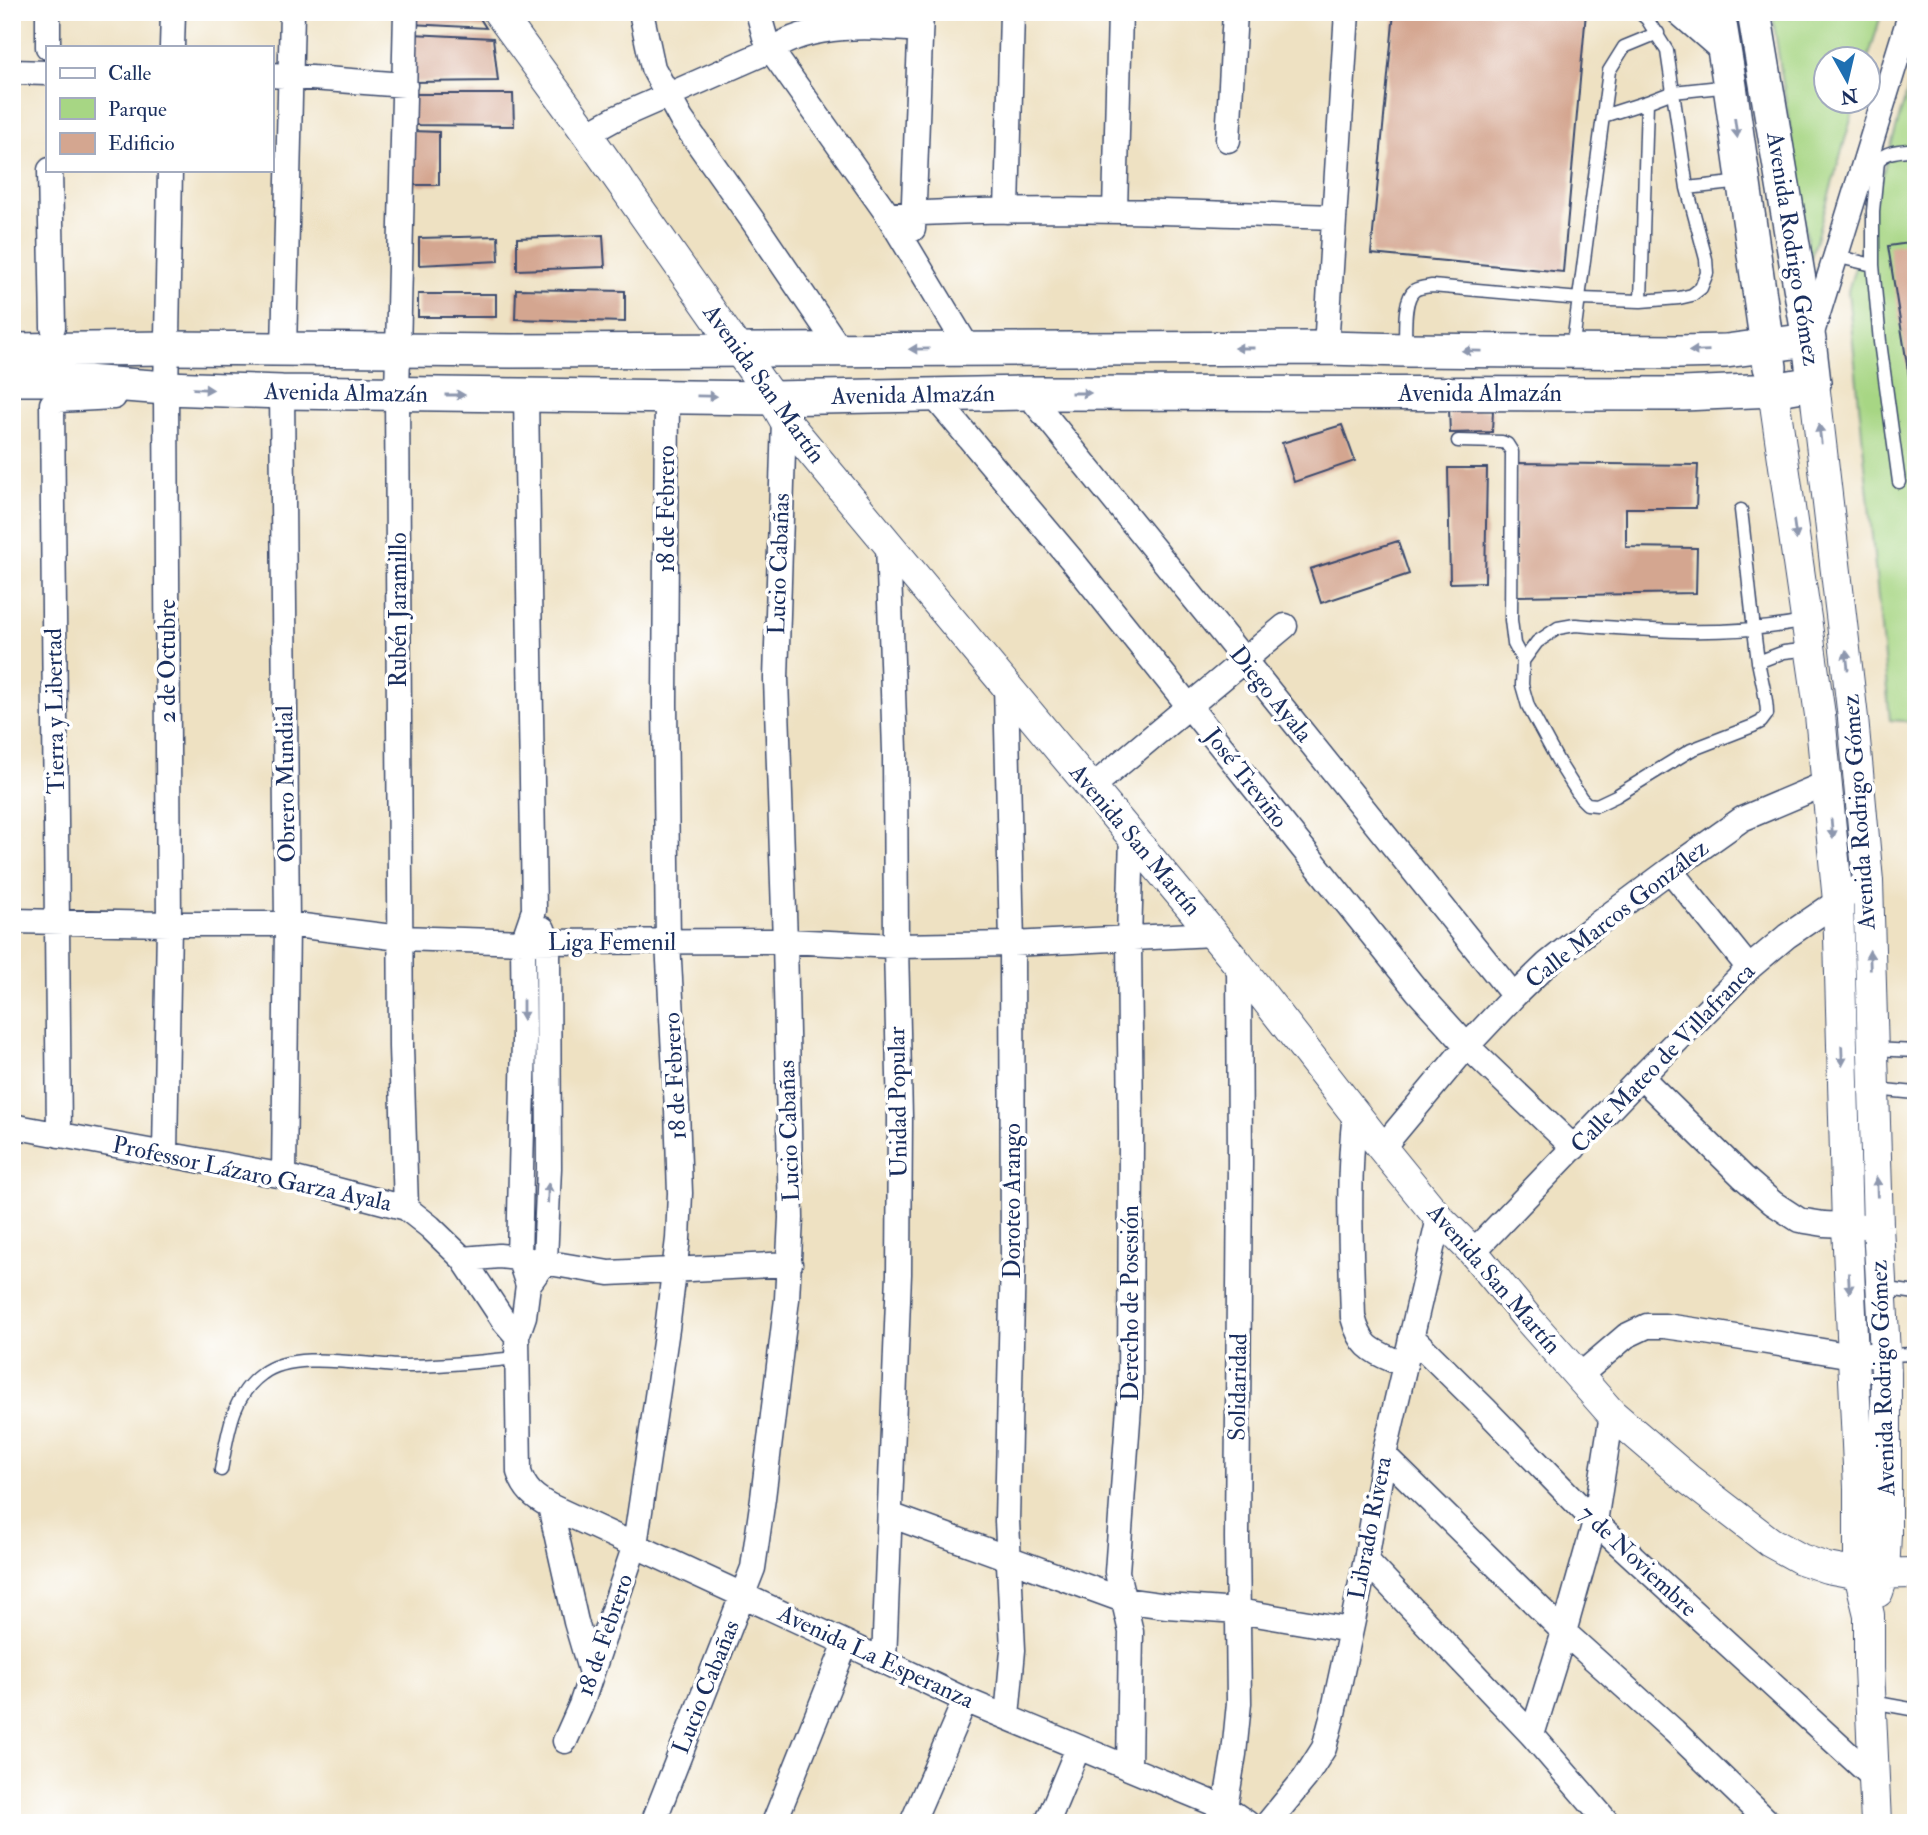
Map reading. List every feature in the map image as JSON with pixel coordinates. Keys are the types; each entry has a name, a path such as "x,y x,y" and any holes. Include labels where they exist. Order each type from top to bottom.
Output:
{"main road":[{"name":"Avenida Rodrigo Gómez","path":"1718,12 1773,390"},
{"name":"Avenida Rodrigo Gómez","path":"1754,12 1814,383"},
{"name":"Avenida Almazán","path":"12,350 1326,348 1679,352 1726,351 1809,340"},
{"name":"Avenida Almazán","path":"12,379 44,379 166,391 667,396 778,408 933,395 1683,394 1773,390 1814,383"}],"street":[{"path":"48,12 48,46"},
{"path":"172,46 173,12"},
{"path":"284,350 281,75 292,12"},
{"name":"Rubén Jaramillo","path":"406,12 397,394 401,1047 407,1208"},
{"path":"641,12 653,68 681,119 840,349"},
{"path":"758,12 771,50 888,215 968,348"},
{"path":"1007,211 1012,12"},
{"path":"1115,211 1120,12"},
{"path":"1228,140 1235,12"},
{"path":"1326,348 1347,12"},
{"path":"1678,12 1724,52"},
{"path":"1809,340 1835,256 1874,155 1911,12"},
{"name":"Avenida San Martín","path":"503,17 778,408 1239,965 1439,1218 1473,1252 1578,1377 1612,1413 1688,1479 1770,1542 1801,1559 1827,1568 1872,1574 1916,1573"},
{"path":"587,134 616,118 771,50 791,38 845,28 921,21 914,213 910,250"},
{"path":"12,72 46,73"},
{"path":"281,75 405,85"},
{"path":"50,172 53,327"},
{"name":"2 de Octubre","path":"165,1153 169,924 166,391 170,172"},
{"path":"888,215 1115,211 1334,217"},
{"name":"Avenida Rodrigo Gómez","path":"1814,383 1849,681 1868,881 1878,1226 1885,1354 1886,1489 1872,1574 1869,1615 1876,1823"},
{"name":"Avenida Rodrigo Gómez","path":"1773,390 1820,715 1838,901 1847,1226 1859,1488 1872,1574"},
{"name":"Tierra y Libertad","path":"59,1135 52,404 58,400 166,391"},
{"name":"Obrero Mundial","path":"282,392 287,924 285,1176"},
{"name":"Diego Ayala","path":"1027,393 1514,996"},
{"path":"517,1347 528,1285 519,1258 524,1040 523,942 534,909 526,395"},
{"name":"José Treviño","path":"933,395 1071,559 1418,992 1467,1046 1574,1148"},
{"name":"18 de Febrero","path":"565,1741 581,1705 635,1545 675,1270 680,1193 668,942 665,704 667,396"},
{"name":"Lucio Cabañas","path":"653,1823 752,1569 787,1299 791,1218 776,679 778,408"},
{"name":"Unidad Popular","path":"884,1661 899,1274 900,1117 895,751 888,542"},
{"path":"1091,788 1285,626"},
{"name":"Doroteo Arango","path":"1006,684 1012,944 1013,1255 1007,1470 1013,1650 1007,1717"},
{"name":"Calle Marcos González","path":"1382,1148 1467,1046 1547,964 1742,819 1828,783"},
{"name":"Derecho de Posesión","path":"1129,1768 1131,1632 1117,1572 1130,1393 1129,939 1132,836"},
{"path":"1670,870 1749,968"},
{"name":"Calle Mateo de Villafranca","path":"1473,1252 1749,968 1787,936 1868,881"},
{"path":"528,1285 545,1261 549,1168 548,942 534,909"},
{"name":"Liga Femenil","path":"12,921 287,924 400,938 523,942 785,942 896,946 1012,944 1213,934"},
{"name":"Solidaridad","path":"1226,1808 1239,1703 1239,965"},
{"path":"1642,1077 1743,1177 1773,1203 1799,1220 1847,1226 1878,1226"},
{"path":"1355,1113 1350,1183 1353,1317 1358,1335 1370,1349 1404,1366"},
{"name":"Professor Lázaro Garza Ayala","path":"12,1125 285,1176 407,1208 463,1259 504,1321 517,1347"},
{"name":"Librado Rivera","path":"1268,1823 1305,1778 1324,1748 1366,1560 1384,1455 1439,1218"},
{"path":"463,1259 499,1256 609,1273 790,1264"},
{"path":"1578,1377 1626,1336 1647,1326 1693,1330 1853,1356 1885,1354"},
{"name":"7 de Noviembre","path":"1411,1336 1595,1522 1874,1778"},
{"name":"Avenida La Esperanza","path":"517,1347 519,1472 531,1495 965,1700 1226,1808 1247,1823"},
{"path":"1532,1735 1595,1522 1612,1413"},
{"path":"1384,1455 1564,1632 1674,1731 1769,1823"},
{"path":"550,1506 576,1622 591,1673"},
{"path":"890,1515 1123,1600 1238,1611 1350,1630"},
{"path":"1366,1560 1532,1735 1608,1823"},
{"path":"774,1823 846,1643"},
{"path":"912,1823 965,1700"},
{"path":"1047,1823 1078,1748"}],"lane":[{"path":"1405,350 1409,298 1413,291 1423,287 1641,301 1679,299 1692,295 1701,288 1707,273 1706,259 1687,188 1667,51 1658,33 1639,12"},
{"path":"1572,352 1609,71 1624,47 1658,33"},
{"path":"1603,116 1673,92 1730,86"},
{"path":"1641,301 1647,102"},
{"path":"1899,482 1880,342 1873,265 1874,193 1878,161 1874,155 1916,149"},
{"path":"1687,188 1744,182"},
{"path":"1835,256 1873,265"},
{"path":"1458,441 1502,442 1510,447 1512,452 1511,620 1514,645 1523,662 1522,685 1528,706 1559,763 1587,804 1597,805 1616,796 1691,750 1753,726 1761,722 1767,714 1754,629 1741,510"},
{"path":"1523,662 1537,642 1549,632 1576,625 1671,632 1781,626 1809,635"},
{"path":"1759,662 1784,652 1809,635"},
{"path":"1872,1049 1916,1051"},
{"path":"1874,1089 1916,1093"},
{"path":"1882,1288 1916,1293"},
{"path":"221,1470 235,1409 246,1388 273,1367 305,1361 403,1366 451,1364 517,1347"},
{"path":"1885,1354 1916,1354"},
{"path":"1871,1701 1916,1710"}],"green space":[{"path":"1772,12 1882,12 1872,46 1812,46 1812,116 1852,116 1810,260"},
{"path":"1916,61 1916,722 1890,720 1848,291"}],"building":[{"path":"411,12 476,12 486,28 411,24"},
{"path":"1394,12 1586,12 1563,272 1371,254"},
{"path":"412,34 493,38 498,81 411,82"},
{"path":"412,94 513,94 514,126 411,125"},
{"path":"412,131 439,132 439,185 412,185"},
{"path":"603,235 605,267 517,270 517,238"},
{"path":"498,236 499,261 419,265 419,238"},
{"path":"1916,242 1916,408 1914,408 1888,246"},
{"path":"516,289 625,291 625,322 515,319"},
{"path":"418,294 496,294 496,317 418,317"},
{"path":"1449,409 1493,410 1492,432 1450,433"},
{"path":"1342,425 1355,461 1294,482 1282,443"},
{"path":"1517,463 1698,465 1696,508 1626,508 1626,547 1697,548 1696,593 1515,596"},
{"path":"1448,468 1487,468 1485,582 1450,583"},
{"path":"1398,541 1409,574 1321,603 1310,569"}]}
